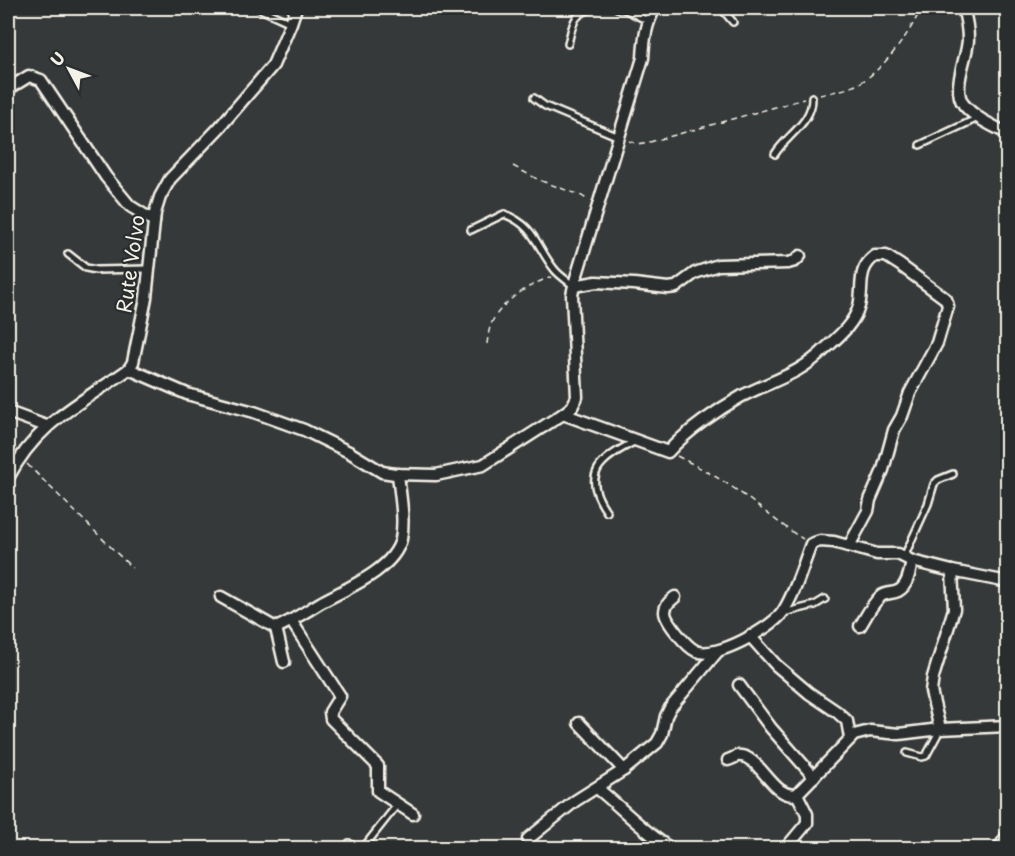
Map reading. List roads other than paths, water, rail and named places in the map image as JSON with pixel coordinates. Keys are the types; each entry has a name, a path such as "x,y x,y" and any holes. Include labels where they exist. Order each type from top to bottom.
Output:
{"street":[{"name":"Rute Volvo","path":"129,369 133,362 146,298 154,220 160,197 170,179 219,128 273,65 296,8"},
{"path":"8,478 20,457 46,426 129,369 187,394 254,412 304,430 349,452 382,472 398,474 436,475 483,465 572,407 577,397 572,295 643,58 648,21 655,8"},
{"path":"963,8 967,21 968,42 959,93 962,103 978,118 1008,134"},
{"path":"8,89 29,76 41,80 106,177 130,206 154,220"},
{"path":"574,286 596,282 676,287 695,273 718,265 788,263 800,256"},
{"path":"562,414 668,452 707,418 740,397 801,370 823,351 851,323 859,306 865,265 875,256 886,256 946,299 948,306 937,343 910,393 894,430 868,511 849,546"},
{"path":"8,412 46,426"},
{"path":"276,628 292,622 364,579 385,564 396,551 401,538 398,474"},
{"path":"675,597 666,605 665,613 680,637 696,651 704,653 718,651 765,629 782,613 811,544 820,541 877,554 898,554 952,571 1008,582"},
{"path":"860,626 880,597 899,591 903,587 907,580 908,559"},
{"path":"940,729 931,691 933,677 954,609 952,571"},
{"path":"221,597 276,628 284,662"},
{"path":"292,622 340,696 330,712 331,719 378,766 378,791 413,814"},
{"path":"750,636 776,665 847,722 850,738"},
{"path":"528,839 575,801 624,770 657,743 663,734 670,708 718,651"},
{"path":"739,685 771,728 814,777"},
{"path":"579,723 624,770"},
{"path":"728,760 737,756 746,757 780,790 788,795 797,794 850,738 870,731 899,734 940,729 1008,726"},
{"path":"597,788 666,848"},
{"path":"786,849 807,823 807,814 797,794"},
{"path":"999,849 1008,834"}],"lane":[{"path":"258,8 291,23"},
{"path":"568,44 573,22 578,15 587,9 596,8"},
{"path":"617,8 648,21"},
{"path":"722,8 733,22"},
{"path":"775,154 780,145 799,128 812,106 812,97"},
{"path":"534,98 545,106 619,137"},
{"path":"920,145 978,118"},
{"path":"471,230 504,214 510,216 533,233 547,258 574,286"},
{"path":"68,254 86,268 96,270 148,270"},
{"path":"608,512 595,491 593,477 596,469 603,460 636,441"},
{"path":"908,559 934,484 952,474"},
{"path":"782,613 815,605 825,599"},
{"path":"907,753 926,756 940,729"},
{"path":"363,849 397,805"},
{"path":"349,843 356,849"}]}
